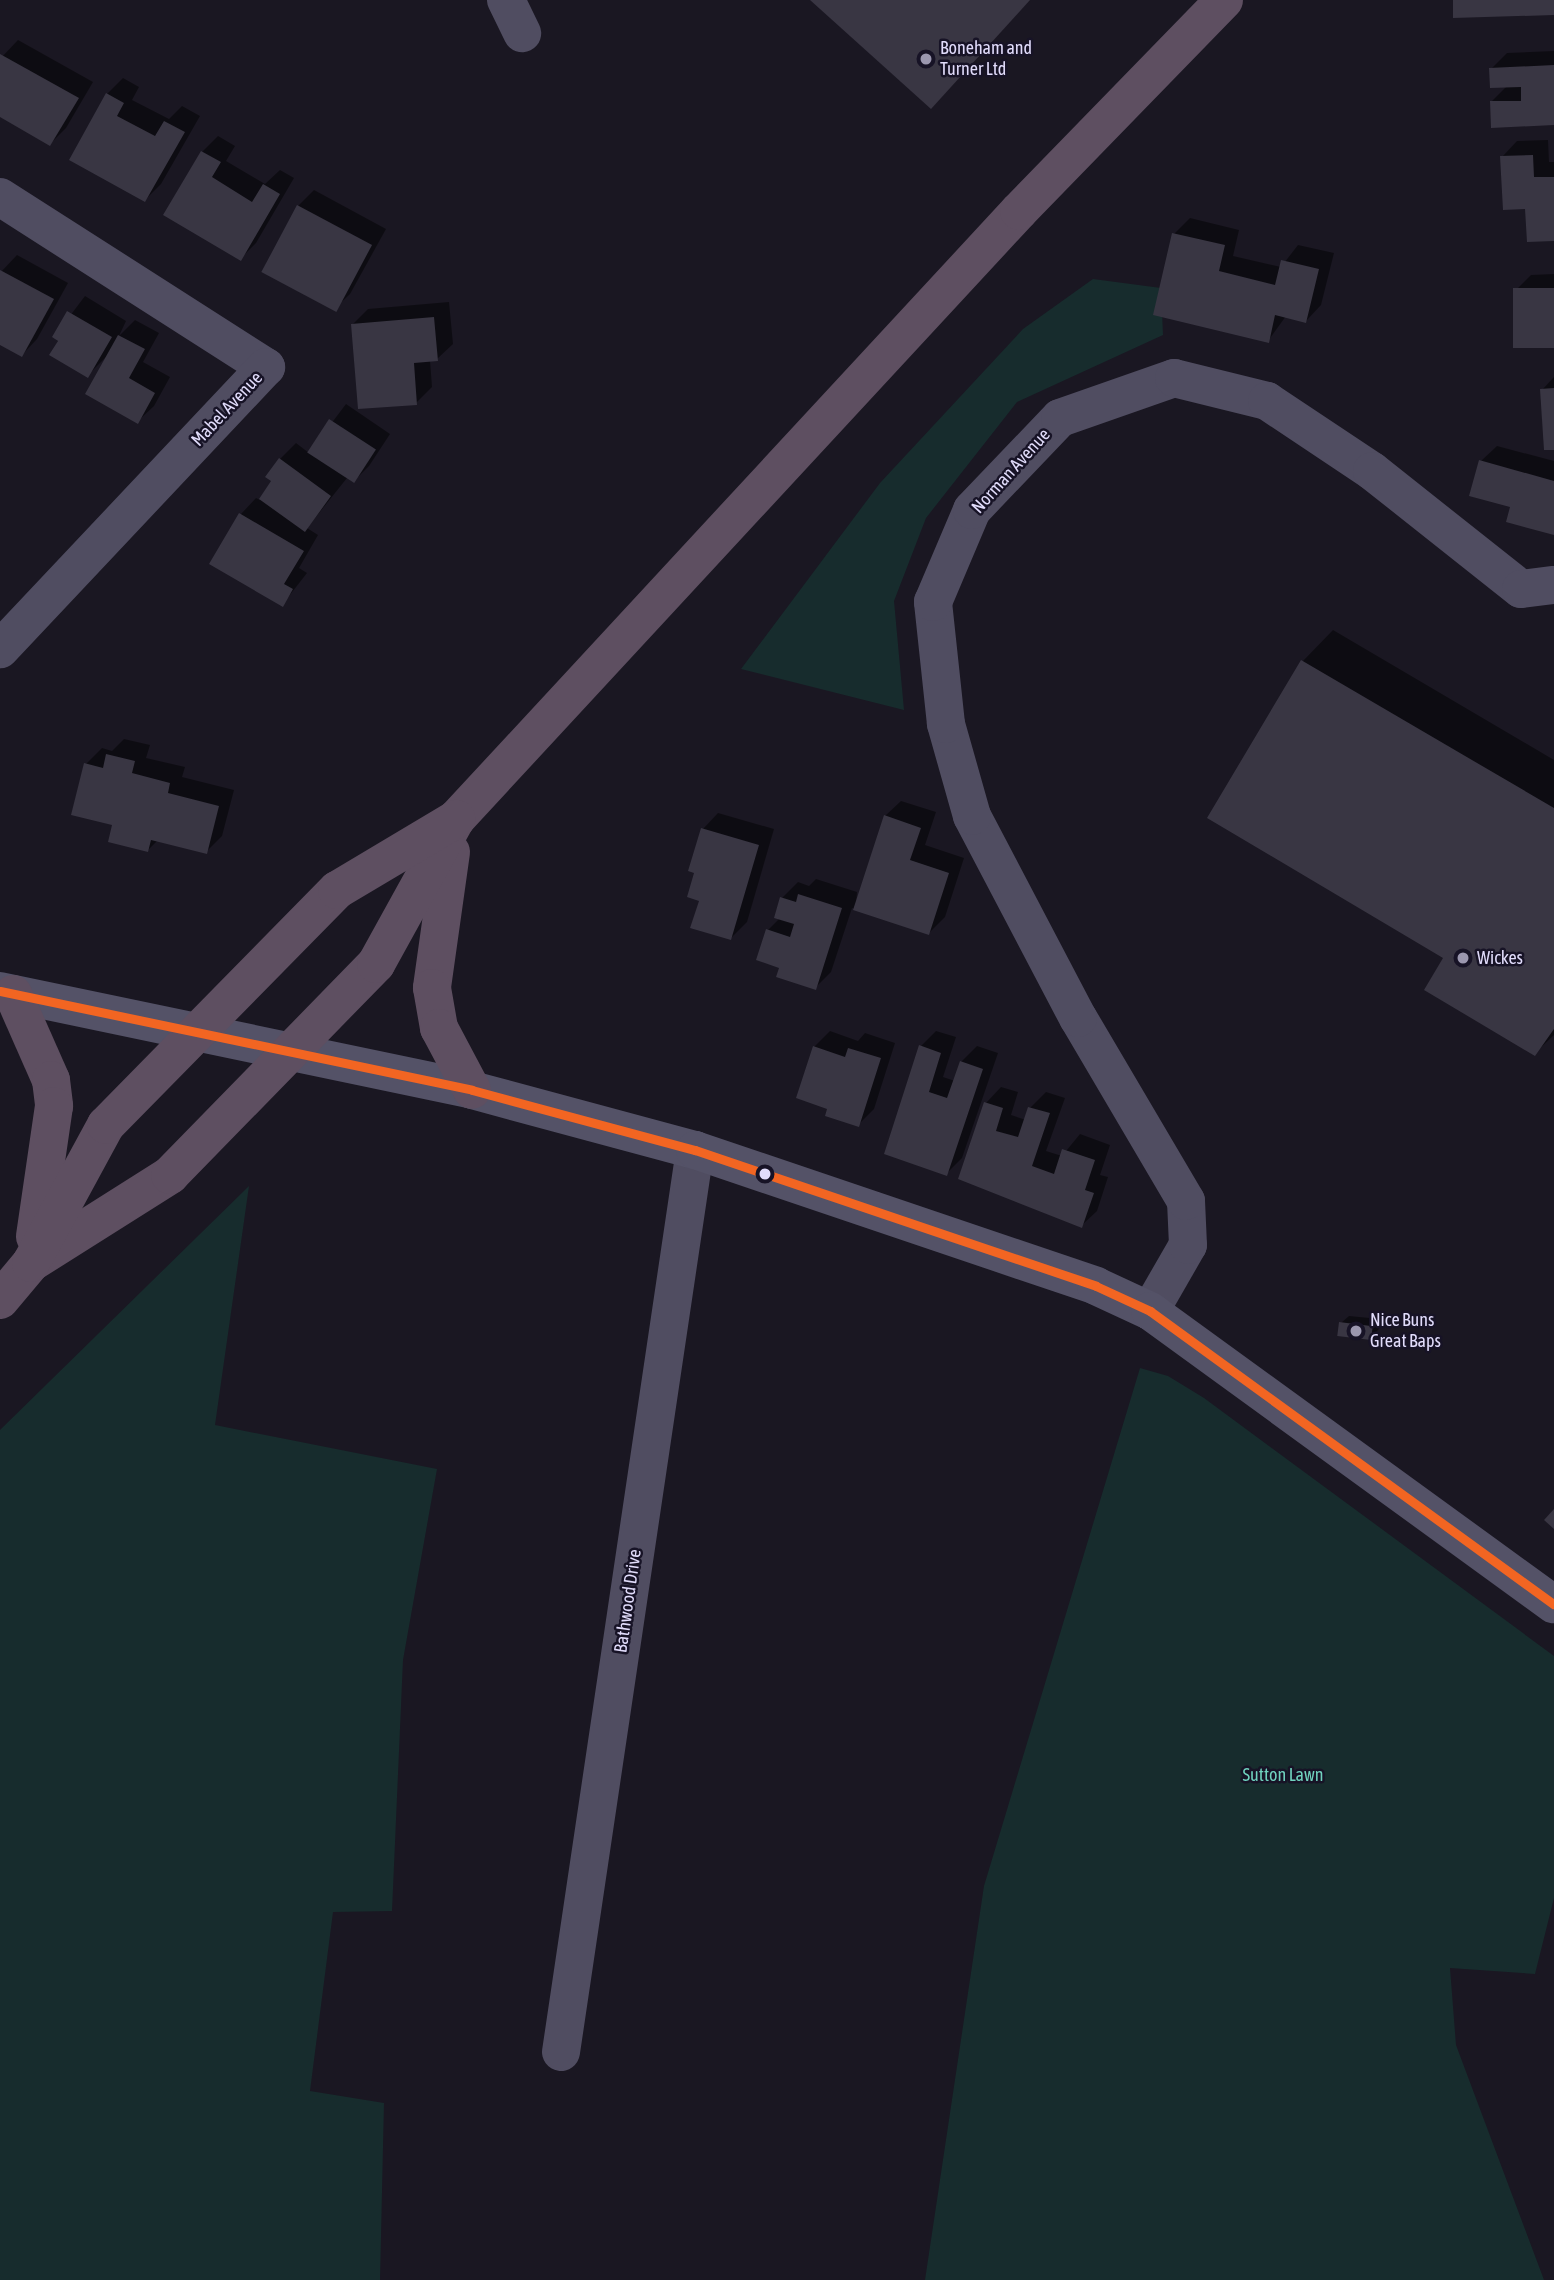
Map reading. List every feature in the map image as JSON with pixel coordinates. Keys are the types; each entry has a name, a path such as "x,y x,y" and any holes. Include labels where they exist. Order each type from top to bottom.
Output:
{"highway":[{"path":"32,1263 170,1175 390,947 456,819 1019,211 1224,0"},
{"path":"0,1300 32,1263 106,1125 337,890 456,819"},
{"path":"456,819 432,988 439,1028 472,1090"},
{"path":"7,993 51,1080 54,1106 32,1263"}],"street":[{"name":"Mabel Avenue","path":"0,197 266,367 0,649"},
{"name":"Norman Avenue","path":"1150,1311 1188,1245 1186,1200 1078,1018 972,816 946,724 933,602 972,510 1060,418 1174,378 1266,401 1372,471 1521,589 1554,585"},
{"path":"7,993 472,1090 695,1150 1096,1286 1150,1311 1554,1604"},
{"name":"Bathwood Drive","path":"561,2052 695,1150"}],"green space":[{"path":"1093,279 1161,288 1163,335 1017,402 926,518 894,601 904,710 741,669 880,483 1023,329"},
{"path":"249,1186 215,1425 437,1469 403,1660 392,1911 333,1912 310,2091 384,2103 380,2280 0,2280 0,1430"},
{"name":"Sutton Lawn","path":"1140,1368 1168,1376 1204,1398 1554,1656 1554,1898 1535,1974 1450,1968 1456,2045 1544,2280 925,2280 984,1886"}],"building":[{"name":"Boneham and Turner Ltd","path":"810,0 1030,0 931,109"},
{"path":"1453,0 1554,0 1554,15 1453,18"},
{"path":"0,54 79,98 50,146 0,117"},
{"path":"1554,65 1554,125 1491,128 1490,101 1521,101 1521,87 1490,88 1489,68"},
{"path":"106,93 124,103 117,116 155,136 164,121 185,132 145,202 69,160"},
{"path":"201,151 221,162 212,177 252,202 263,184 280,194 241,261 163,215"},
{"path":"1533,155 1534,177 1554,177 1554,241 1527,242 1525,209 1503,210 1500,156"},
{"path":"297,205 372,245 336,312 261,272"},
{"path":"1172,233 1225,245 1219,271 1275,285 1281,260 1319,269 1306,323 1275,315 1269,343 1153,315"},
{"path":"0,270 54,299 22,357 0,345"},
{"path":"1513,288 1554,288 1554,348 1513,348"},
{"path":"67,311 112,337 88,378 49,355 58,341 52,337"},
{"path":"434,317 438,361 414,363 417,405 358,409 351,324"},
{"path":"118,335 145,349 129,378 155,393 138,424 85,394"},
{"path":"1554,388 1554,450 1544,450 1540,389"},
{"path":"329,419 376,449 354,483 307,453"},
{"path":"279,458 331,496 305,532 259,499 271,481 265,477"},
{"path":"1479,460 1554,481 1554,535 1506,522 1510,507 1469,496"},
{"path":"239,513 304,551 284,584 293,589 283,607 209,564"},
{"path":"1301,660 1554,808 1554,1029 1535,1056 1424,990 1443,958 1207,818"},
{"path":"106,754 135,761 132,773 170,783 168,793 219,806 207,854 151,840 148,852 108,842 112,825 71,815 84,763 103,768"},
{"path":"884,815 921,828 910,860 949,873 929,935 853,910"},
{"path":"701,828 759,845 731,940 690,928 699,901 687,897 694,873 688,871"},
{"path":"798,894 842,908 816,990 776,977 779,968 756,960 766,929 790,937 794,924 774,918 780,897 796,902"},
{"path":"919,1045 941,1053 929,1092 947,1098 960,1061 983,1069 947,1176 884,1154"},
{"path":"813,1046 845,1057 848,1048 881,1058 859,1127 825,1116 827,1109 796,1098"},
{"path":"984,1102 1003,1108 996,1131 1018,1137 1028,1107 1050,1113 1032,1166 1054,1174 1062,1149 1095,1160 1085,1190 1094,1193 1082,1228 958,1179"},
{"name":"Nice Buns Great Baps","path":"1339,1322 1373,1326 1371,1340 1337,1336"},
{"path":"1554,1509 1554,1529 1544,1520"}],"transit line":[{"path":"0,991 472,1090 695,1150 1096,1286 1150,1311 1554,1604"}],"place":[{"name":"Boneham and Turner Ltd","path":"926,59"},
{"name":"Wickes","path":"1463,958"},
{"name":"Nice Buns Great Baps","path":"1356,1331"}]}
